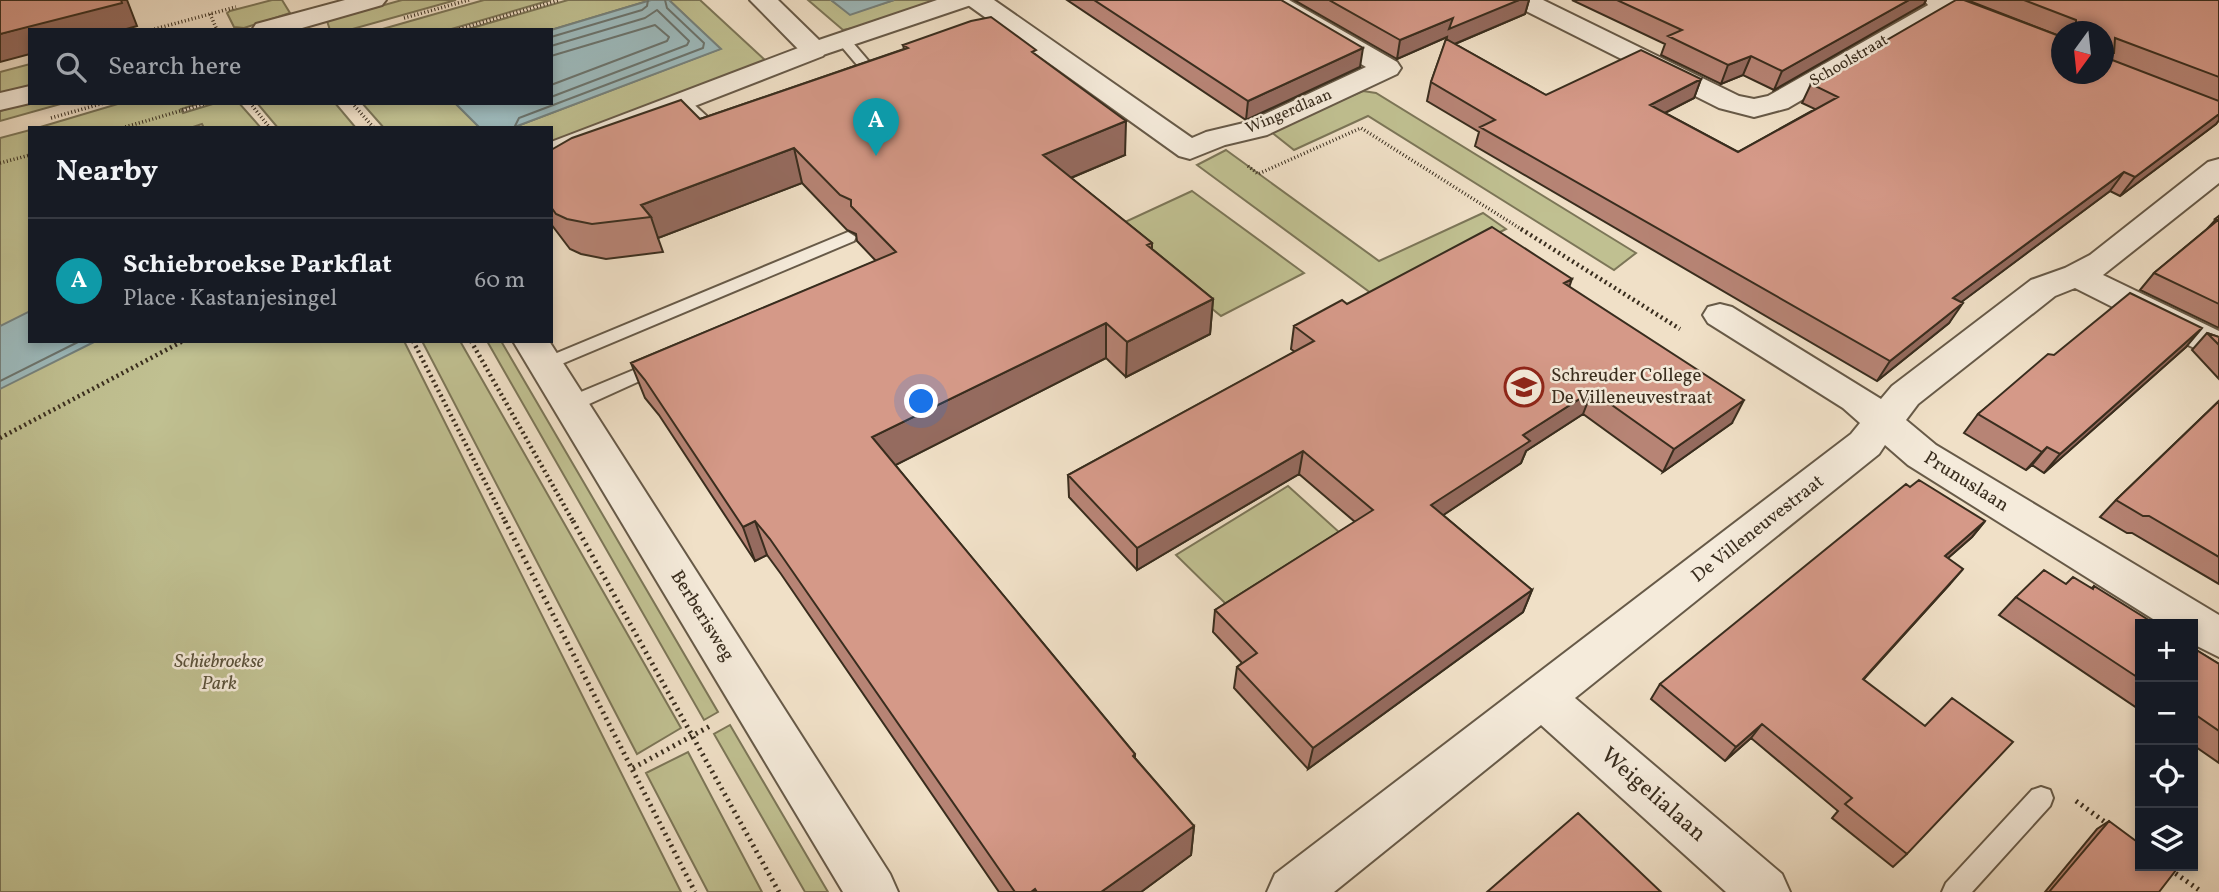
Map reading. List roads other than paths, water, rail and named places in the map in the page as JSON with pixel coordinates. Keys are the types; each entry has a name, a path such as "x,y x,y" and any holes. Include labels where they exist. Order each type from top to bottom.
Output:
{"street":[{"path":"272,28 373,0"},
{"path":"764,0 814,50"},
{"path":"553,152 814,50 962,0"},
{"name":"Wingerdlaan","path":"977,0 1189,150 1216,138 1257,129 1387,68 1272,0"},
{"name":"Schoolstraat","path":"1523,0 1729,102 1747,107 1778,102 1943,2"},
{"path":"1943,2 2051,46"},
{"path":"0,102 28,95"},
{"name":"De Villeneuvestraat","path":"1293,892 1865,444 1905,395 2043,288 2077,276 2102,262 2219,168"},
{"path":"2077,276 2219,346"},
{"name":"Prunuslaan","path":"1704,324 1856,399 1922,455 2219,638"},
{"name":"Berberisweg","path":"539,353 872,892"},
{"name":"Weigelialaan","path":"1543,698 1764,892"}],"lane":[{"path":"841,78 867,68 843,40"},
{"path":"683,102 711,128 737,118"},
{"path":"539,353 848,237"},
{"path":"571,404 673,359"},
{"path":"1955,892 2041,798"}],"water":[{"path":"651,0 669,0 721,49 517,126 478,126 457,105 553,105 553,29"},
{"path":"831,0 894,0 850,15"},
{"path":"28,312 28,343 92,343 0,389 0,326"}],"place":[{"name":"Schiebroekse Parkflat","path":"876,156"},
{"name":"Schreuder College De Villeneuvestraat","path":"1524,387"}],"park label":[{"name":"Schiebroekse Park","path":"219,673"}]}
